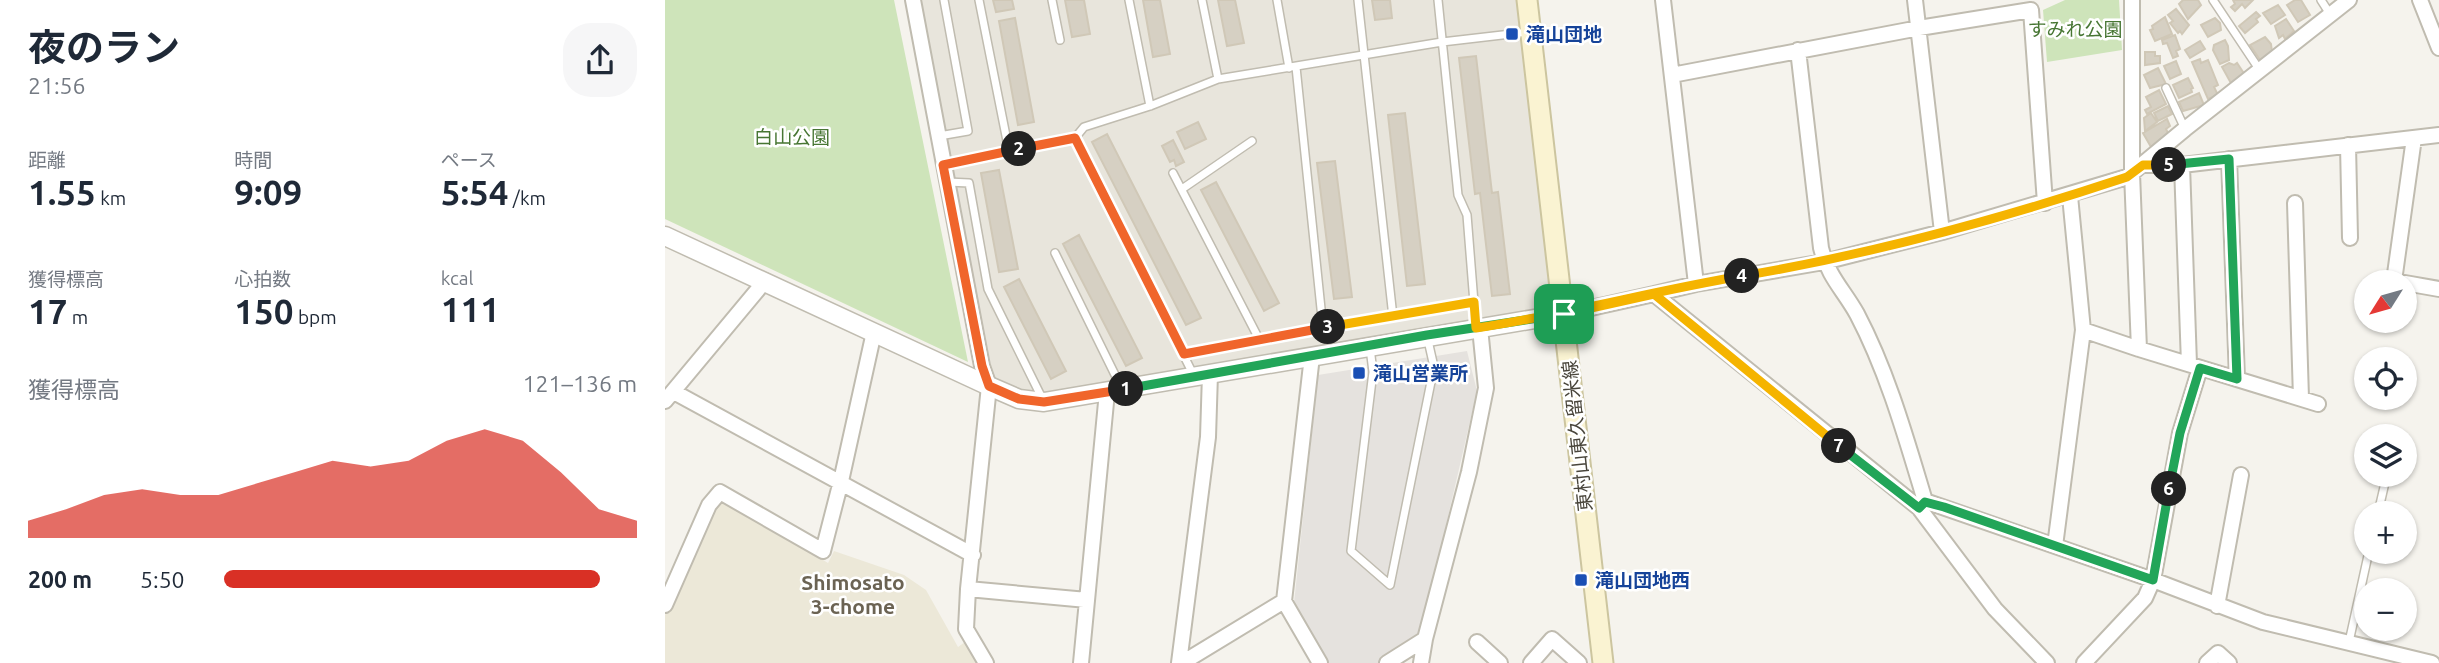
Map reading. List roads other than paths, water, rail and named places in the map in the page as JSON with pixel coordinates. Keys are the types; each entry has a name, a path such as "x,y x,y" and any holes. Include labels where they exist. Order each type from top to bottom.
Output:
{"main road":[{"name":"東村山東久留米線","path":"1527,0 1603,663"}],"street":[{"path":"913,0 982,366 989,386 966,629 986,663"},
{"path":"1663,0 1696,284"},
{"path":"1915,0 1942,233"},
{"path":"2132,0 2139,349"},
{"path":"665,236 989,386 1019,399 1044,402 1427,335 1564,314 1696,284 1824,262 1942,233 2070,196 2127,177 2259,69 2349,0"},
{"path":"2420,0 2439,48"},
{"path":"1672,75 1919,28 2031,10 2045,203"},
{"path":"1798,50 1824,262 1857,314 1892,391 1922,505"},
{"path":"2137,169 2439,135"},
{"path":"2396,270 2414,138"},
{"path":"2348,145 2350,238"},
{"path":"2229,159 2237,379"},
{"path":"2084,663 2145,598 2153,580 2194,366 2182,165"},
{"path":"2055,546 2083,330 2070,196"},
{"path":"2295,203 2301,398"},
{"path":"765,281 670,397 841,481 973,555"},
{"path":"2417,285 2439,289"},
{"path":"1654,294 1922,505 1995,609 2040,661"},
{"path":"1421,663 1469,472 1486,388 1478,328"},
{"path":"2083,330 2318,404"},
{"path":"665,605 709,505 720,492 823,551 874,332"},
{"path":"1312,356 1284,601 1320,663"},
{"path":"1180,663 1207,437 1202,375"},
{"path":"1081,663 1115,391"},
{"path":"2217,606 2241,475"},
{"path":"1922,505 2055,546 2263,622 2432,663"},
{"path":"968,589 1087,600"},
{"path":"1180,663 1284,601"},
{"path":"1387,663 1425,639"},
{"path":"1531,663 1552,639 1579,663"},
{"path":"1476,642 1500,663"},
{"path":"2207,663 2218,653 2229,663"}],"lane":[{"path":"938,137 968,131 944,0"},
{"path":"979,0 1009,150"},
{"path":"1052,0 1060,40"},
{"path":"1129,0 1150,106"},
{"path":"1202,0 1218,79"},
{"path":"1277,0 1293,68 1323,328"},
{"path":"1358,0 1393,317"},
{"path":"1438,0 1458,195 1467,215 1478,328"},
{"path":"2213,0 2259,69"},
{"path":"2321,0 2330,15"},
{"path":"943,165 1075,138 1084,127 1150,106 1218,79 1442,42 1530,31"},
{"path":"2166,88 2185,129"},
{"path":"1075,138 1184,354 1202,375"},
{"path":"1181,189 1252,141"},
{"path":"1173,173 1259,339"},
{"path":"946,182 969,184 988,289 1044,402"},
{"path":"1055,253 1115,391"},
{"path":"1184,354 1474,302"},
{"path":"1370,346 1373,372 1351,551 1390,585 1434,367 1427,335"},
{"path":"2349,642 2366,564"}],"place":[{"name":"滝山団地","path":"1512,34"},
{"name":"滝山営業所","path":"1359,373"},
{"name":"滝山団地西","path":"1581,580"}],"district":[{"name":"Shimosato 3-chome","path":"853,594"}],"park label":[{"name":"すみれ公園","path":"2075,29"},
{"name":"白山公園","path":"792,137"}]}
